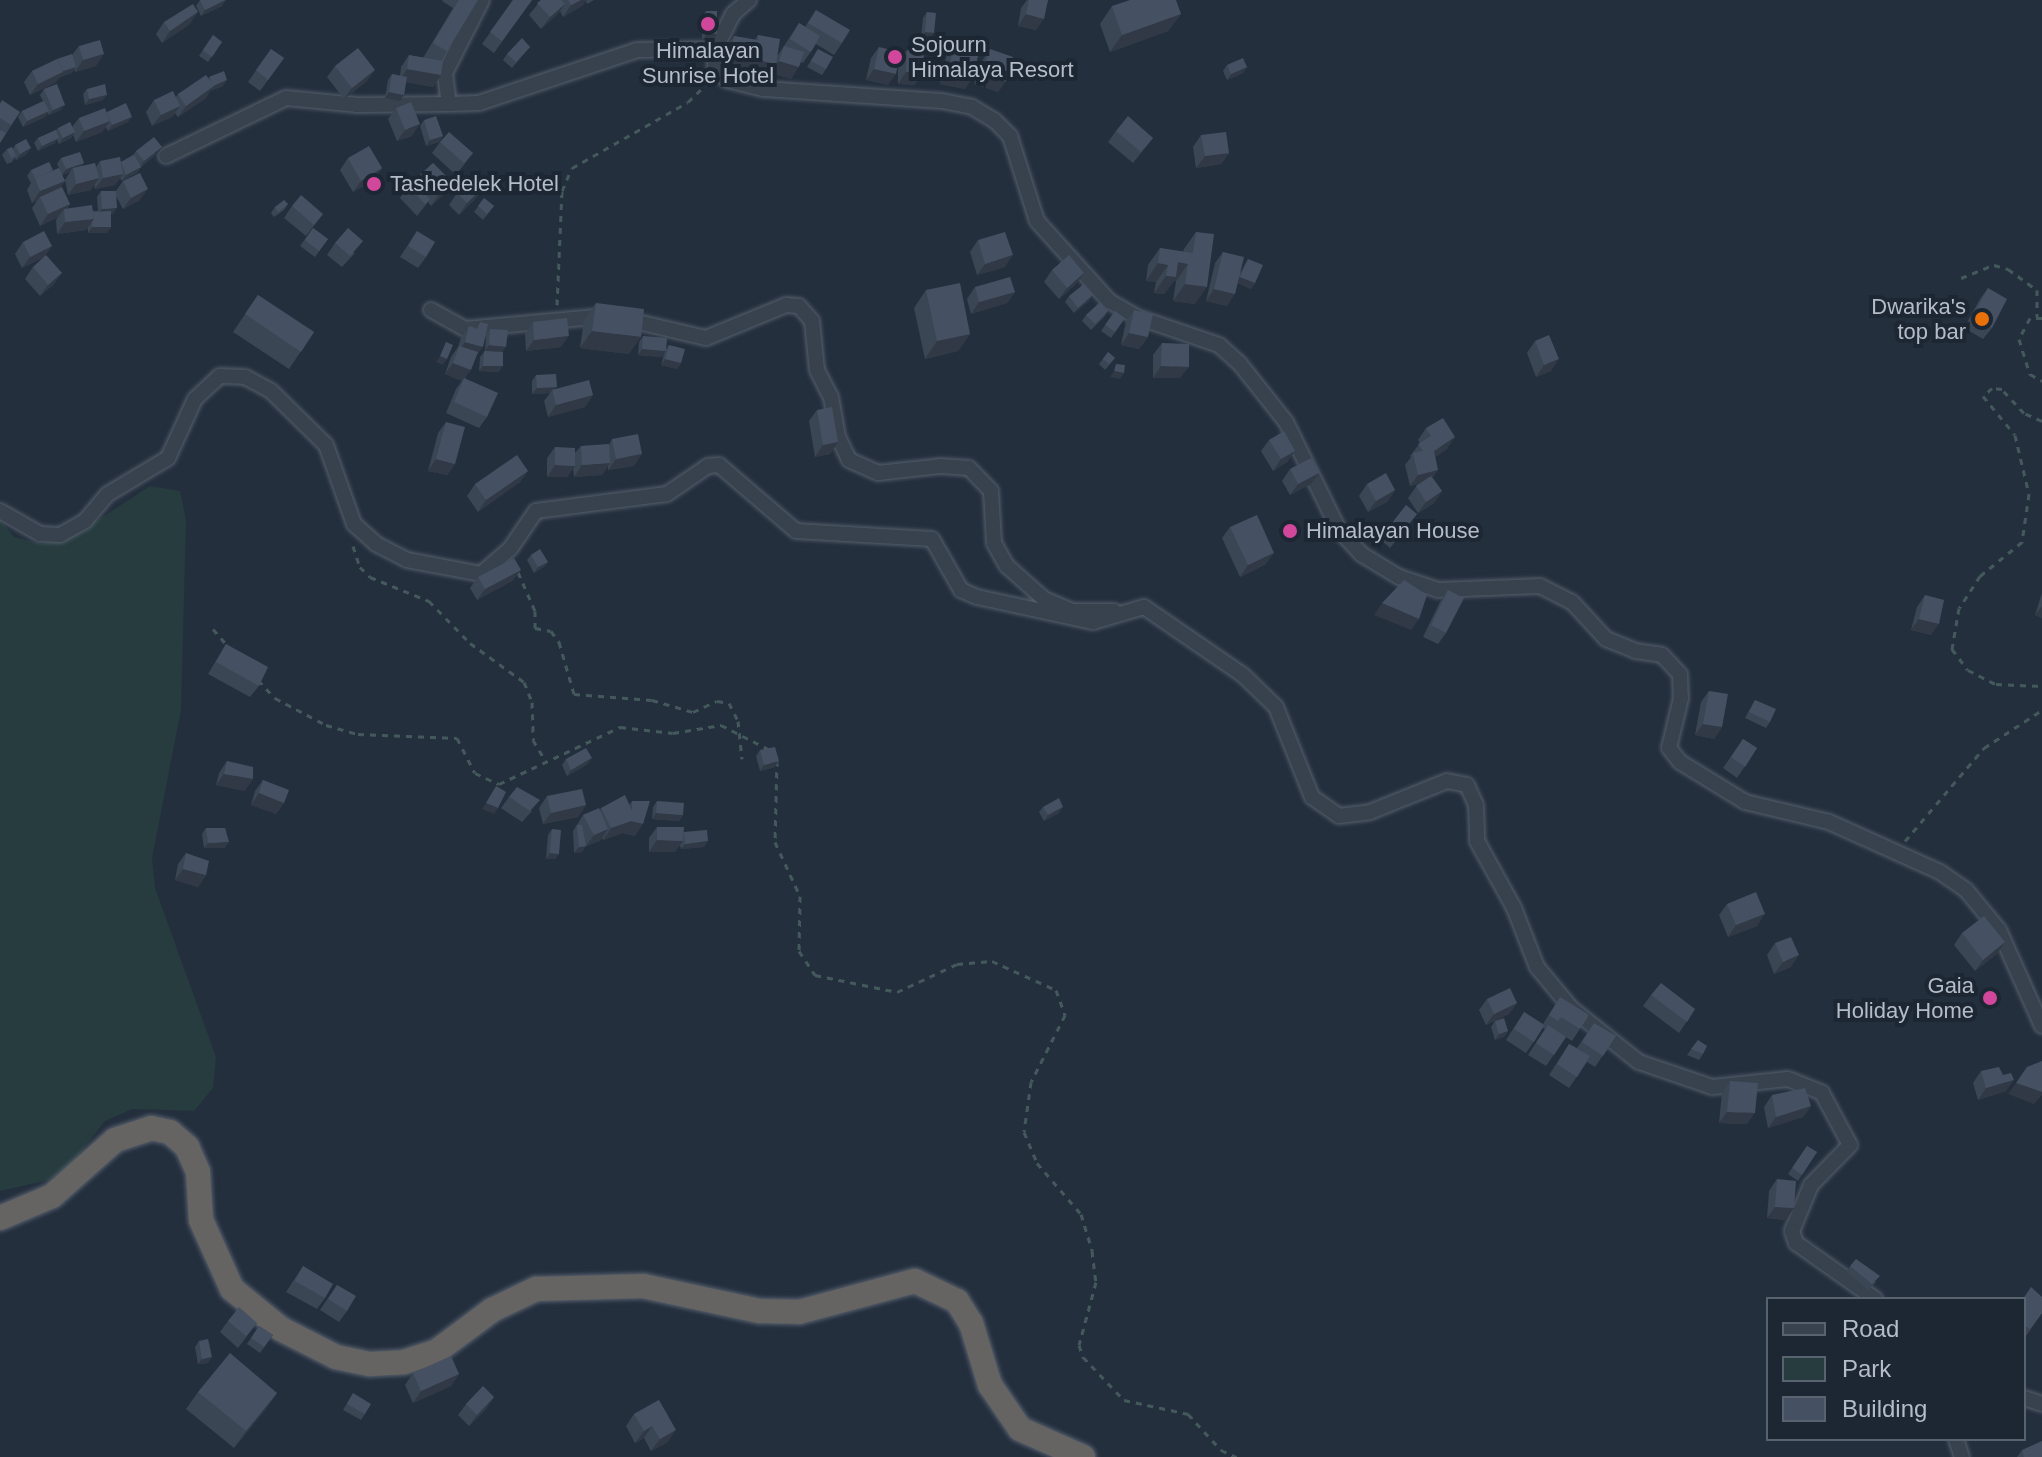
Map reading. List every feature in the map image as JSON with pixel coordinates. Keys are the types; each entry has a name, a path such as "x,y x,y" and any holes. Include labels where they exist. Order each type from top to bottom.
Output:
{"highway":[{"path":"0,1218 52,1196 115,1140 151,1128 170,1132 187,1147 198,1172 201,1220 218,1269 232,1289 281,1329 336,1357 370,1364 404,1362 437,1351 492,1310 536,1289 643,1286 760,1311 799,1312 915,1281 957,1301 971,1323 990,1385 1020,1429 1083,1457"}],"street":[{"path":"449,104 445,73 482,0"},
{"path":"749,0 733,14 715,49 715,70 727,80 764,89 942,101 972,107 994,120 1016,149 1037,221 1109,301 1137,317 1219,345 1240,364 1286,422 1339,530 1361,554 1399,577 1438,590 1540,586 1572,602 1606,639 1635,651 1662,655 1680,674 1681,698 1669,748 1680,762 1745,802 1829,822 1940,872 1979,905 2013,955 2042,1026"},
{"path":"166,156 286,98 358,105 479,103 637,50 715,49"},
{"path":"431,310 465,329 557,317 615,317 706,338 786,305 799,306 812,321 817,370 831,397 838,437 849,460 864,471 878,473 940,466 969,468 991,491 994,543 1007,566 1044,599 1072,611 1122,611"},
{"path":"0,511 40,534 60,535 72,528 108,494 168,458 195,399 220,376 245,377 271,391 326,445 354,524 376,544 407,560 449,570 490,571 536,511 667,494 708,466 719,465 796,531 932,539 961,590 977,597 1083,621 1144,607 1243,675 1276,707 1312,797 1339,816 1370,812 1447,781 1467,785 1476,805 1477,841 1514,908 1537,967 1571,1008 1639,1062 1712,1087 1788,1079 1822,1093 1850,1145 1811,1185 1792,1231 1796,1243 1872,1297"}],"path":[{"path":"557,317 562,191 572,168 688,102 715,70"},
{"path":"1961,278 1994,265 2008,269 2037,290 2040,318 2030,318 2019,339 2030,374 2042,381"},
{"path":"2042,421 2024,413 2002,389 1992,388 1983,396 1983,402 2015,435 2029,494 2022,542 1980,576 1959,608 1952,649 1968,670 1996,684 2042,686"},
{"path":"352,543 360,567 370,577 429,601 470,643 524,682 532,702 533,740 547,764"},
{"path":"490,571 509,560 519,574 535,611 535,628 551,631 559,642 574,694 652,700 693,712 717,701 729,703 739,732 742,759"},
{"path":"213,629 232,652"},
{"path":"250,672 275,698 326,725 358,734 457,738 475,773 489,783 508,781 620,727 673,733 710,724 739,732 774,754 779,767 775,842 800,896 799,951 815,975 897,992 957,964 992,961 1056,990 1065,1015 1031,1082 1024,1132 1037,1163 1081,1214 1092,1251 1096,1282 1079,1345 1083,1357 1124,1400 1188,1414 1221,1450 1236,1457"},
{"path":"1893,853 1984,748 2042,710"}],"green space":[{"path":"150,486 180,491 186,520 181,710 152,858 155,888 216,1057 213,1088 194,1111 132,1109 105,1121 73,1162 49,1180 0,1191 0,519 14,537 43,544 98,520"}],"building":[{"path":"200,0 226,0 205,10"},
{"path":"459,0 478,0 447,51 433,43"},
{"path":"513,0 532,0 502,41 490,32"},
{"path":"541,0 561,0 565,4 550,17 537,3"},
{"path":"1029,0 1048,0 1044,19 1026,14"},
{"path":"1130,0 1176,0 1181,14 1122,35 1112,6"},
{"path":"193,4 198,12 170,31 164,22"},
{"path":"816,10 850,30 842,43 808,23"},
{"path":"706,11 717,11 717,34 707,34"},
{"path":"927,12 936,13 934,33 925,32"},
{"path":"799,23 820,36 811,52 790,39"},
{"path":"213,35 222,42 212,57 203,50"},
{"path":"758,35 780,39 776,64 731,54 734,36 758,40"},
{"path":"956,37 981,43 973,78 948,72"},
{"path":"522,38 530,47 516,62 507,54"},
{"path":"100,40 104,54 83,60 79,46"},
{"path":"784,46 804,52 799,67 779,61"},
{"path":"879,47 900,52 896,74 874,69"},
{"path":"358,48 375,70 352,88 335,66"},
{"path":"271,49 284,58 268,80 256,70"},
{"path":"818,49 833,57 826,69 811,61"},
{"path":"990,49 1013,57 1006,81 982,73"},
{"path":"907,50 924,51 923,73 906,72"},
{"path":"72,54 76,67 63,71 57,59"},
{"path":"409,55 443,61 441,75 407,69"},
{"path":"1243,58 1247,67 1231,74 1227,65"},
{"path":"57,59 63,72 38,84 32,71"},
{"path":"224,71 227,80 213,86 209,77"},
{"path":"392,74 407,77 404,95 389,92"},
{"path":"206,75 214,86 186,106 178,94"},
{"path":"57,84 65,105 53,110 44,89"},
{"path":"105,84 107,95 89,99 87,89"},
{"path":"173,91 180,106 161,115 154,100"},
{"path":"2,100 20,112 11,125 0,118"},
{"path":"44,101 49,111 27,121 22,111"},
{"path":"411,102 420,124 405,130 396,108"},
{"path":"126,103 132,117 112,125 107,112"},
{"path":"105,108 110,121 84,131 79,118"},
{"path":"436,116 443,136 430,140 424,120"},
{"path":"1128,116 1153,138 1141,152 1116,131"},
{"path":"70,122 75,132 63,138 58,128"},
{"path":"56,130 59,138 42,146 38,138"},
{"path":"449,132 473,153 464,163 440,142"},
{"path":"1226,132 1229,153 1205,156 1201,135"},
{"path":"154,137 162,147 144,161 136,151"},
{"path":"26,139 31,148 20,154 15,145"},
{"path":"369,146 382,168 361,181 348,158"},
{"path":"12,147 16,156 11,158 7,149"},
{"path":"80,152 84,163 66,169 61,158"},
{"path":"134,155 141,167 126,175 121,162"},
{"path":"120,157 123,174 103,178 100,161"},
{"path":"49,162 53,170 35,178 31,170"},
{"path":"95,163 99,178 76,184 73,168"},
{"path":"433,163 452,182 439,194 429,183 421,190 430,199 425,204 408,186"},
{"path":"59,168 65,181 40,191 35,178"},
{"path":"140,173 148,189 131,198 123,181"},
{"path":"474,176 484,186 467,203 457,193"},
{"path":"62,187 70,204 48,214 40,197"},
{"path":"101,191 116,191 117,208 102,209"},
{"path":"301,195 323,214 314,225 292,206"},
{"path":"484,198 494,206 487,214 478,206"},
{"path":"284,200 288,204 278,212 275,207"},
{"path":"92,205 94,219 65,222 64,209"},
{"path":"111,211 111,227 92,227 93,212"},
{"path":"313,228 328,239 319,251 305,240"},
{"path":"348,228 363,241 350,256 335,243"},
{"path":"44,231 52,246 30,257 23,242"},
{"path":"417,231 435,242 426,257 408,246"},
{"path":"1005,232 1013,255 985,264 978,240"},
{"path":"1196,232 1214,234 1207,287 1185,284 1188,264 1178,262 1176,277 1166,276 1168,265 1158,263 1160,248 1193,253"},
{"path":"1223,252 1244,257 1235,294 1214,289"},
{"path":"46,255 62,273 48,285 33,267"},
{"path":"1069,255 1084,273 1067,288 1052,270"},
{"path":"1248,259 1263,265 1255,283 1240,277"},
{"path":"1010,277 1015,292 979,302 975,287"},
{"path":"960,283 970,334 937,341 926,290"},
{"path":"1084,284 1093,295 1078,308 1069,296"},
{"path":"1988,288 2007,299 1992,328 1972,317"},
{"path":"258,295 314,332 301,352 245,314"},
{"path":"1100,302 1108,311 1095,324 1086,315"},
{"path":"596,303 644,309 641,337 592,331"},
{"path":"1134,310 1153,314 1148,337 1129,333"},
{"path":"1115,311 1125,318 1115,332 1105,325"},
{"path":"567,318 569,336 534,340 533,322"},
{"path":"480,322 488,324 483,347 465,342 469,326 478,329"},
{"path":"490,329 508,330 506,347 489,345"},
{"path":"1549,335 1559,359 1544,365 1535,341"},
{"path":"643,336 667,338 666,351 642,349"},
{"path":"446,342 453,345 447,359 440,356"},
{"path":"1162,343 1189,344 1189,367 1161,366"},
{"path":"669,345 685,349 681,363 665,359"},
{"path":"459,346 478,352 471,370 453,363"},
{"path":"484,351 503,352 503,366 483,366"},
{"path":"1108,352 1115,358 1109,364 1103,359"},
{"path":"1116,364 1125,365 1124,373 1114,371"},
{"path":"556,374 557,387 537,388 536,375"},
{"path":"464,378 498,393 487,417 454,402"},
{"path":"589,380 593,395 556,405 552,390"},
{"path":"832,407 838,442 823,445 817,410"},
{"path":"1443,418 1455,437 1434,451 1438,470 1418,475 1413,453 1423,451 1418,444 1431,436 1426,428"},
{"path":"446,422 465,427 455,464 436,459"},
{"path":"1284,431 1295,451 1281,459 1269,440"},
{"path":"638,434 642,454 616,459 612,439"},
{"path":"609,444 610,463 582,465 581,446"},
{"path":"555,447 575,448 575,466 555,465"},
{"path":"517,455 528,471 486,500 475,484"},
{"path":"1311,458 1319,473 1298,484 1290,469"},
{"path":"1386,473 1395,490 1376,501 1367,484"},
{"path":"1431,476 1442,491 1426,502 1416,486"},
{"path":"1406,505 1417,514 1398,537 1388,528"},
{"path":"1257,515 1274,553 1248,565 1230,527"},
{"path":"540,549 548,562 538,567 531,555"},
{"path":"514,558 521,570 485,589 478,577"},
{"path":"1404,580 1427,595 1419,619 1382,603"},
{"path":"1448,590 1464,598 1446,633 1431,625"},
{"path":"1925,595 1944,600 1939,624 1919,619"},
{"path":"226,644 268,667 259,686 216,662"},
{"path":"1709,691 1728,694 1722,727 1703,724"},
{"path":"1755,700 1776,709 1770,722 1749,712"},
{"path":"1743,739 1757,748 1745,767 1731,757"},
{"path":"775,747 779,761 764,765 760,750"},
{"path":"586,748 592,758 571,770 566,759"},
{"path":"227,761 253,767 253,779 224,774"},
{"path":"263,780 289,790 284,803 259,793"},
{"path":"496,786 506,792 498,808 486,803"},
{"path":"517,787 540,800 530,811 509,797"},
{"path":"582,789 586,805 551,813 547,796"},
{"path":"625,795 632,811 632,801 650,801 643,824 631,821 611,828 601,808"},
{"path":"1059,798 1063,807 1048,815 1043,807"},
{"path":"657,801 684,803 683,815 656,813"},
{"path":"599,808 608,829 594,835 583,815"},
{"path":"577,825 582,825 586,846 579,847"},
{"path":"657,827 684,827 683,841 657,840"},
{"path":"206,828 225,828 229,842 208,843"},
{"path":"552,829 561,830 559,854 550,853"},
{"path":"707,830 708,841 685,844 684,832"},
{"path":"186,853 209,861 206,875 183,869"},
{"path":"1756,892 1765,914 1736,925 1727,904"},
{"path":"1984,916 2005,942 1983,960 1962,933"},
{"path":"1791,937 1799,955 1783,962 1775,943"},
{"path":"1661,983 1695,1009 1687,1022 1651,995"},
{"path":"1510,988 1517,1003 1494,1014 1487,999"},
{"path":"1560,997 1589,1015 1580,1029 1561,1017 1558,1021 1549,1015"},
{"path":"1524,1012 1544,1025 1534,1042 1514,1029"},
{"path":"1504,1018 1508,1031 1499,1034 1495,1021"},
{"path":"1594,1023 1616,1036 1603,1056 1582,1042"},
{"path":"1548,1025 1566,1037 1554,1055 1536,1043"},
{"path":"1698,1040 1707,1046 1703,1054 1691,1049"},
{"path":"1569,1044 1590,1056 1577,1077 1557,1064"},
{"path":"2042,1061 2042,1092 2016,1083 2027,1067"},
{"path":"1999,1067 2003,1075 2011,1073 2014,1080 1986,1088 1981,1071"},
{"path":"1730,1081 1758,1083 1755,1113 1727,1112"},
{"path":"1805,1088 1811,1106 1776,1117 1772,1095"},
{"path":"1807,1146 1817,1152 1802,1175 1792,1168"},
{"path":"1777,1179 1796,1181 1794,1208 1775,1207"},
{"path":"1856,1259 1880,1276 1872,1284 1850,1266"},
{"path":"303,1266 333,1284 325,1298 295,1281"},
{"path":"337,1285 356,1296 347,1311 328,1299"},
{"path":"2031,1287 2042,1297 2042,1313 2030,1329 2026,1326 2024,1297"},
{"path":"239,1307 257,1323 246,1336 228,1321"},
{"path":"259,1326 273,1335 264,1347 251,1338"},
{"path":"208,1339 212,1357 202,1359 199,1341"},
{"path":"230,1353 277,1393 246,1431 198,1392"},
{"path":"451,1356 459,1374 421,1391 413,1373"},
{"path":"483,1386 494,1397 477,1415 466,1404"},
{"path":"353,1393 371,1404 365,1414 347,1404"},
{"path":"659,1400 676,1430 660,1439 652,1426 644,1431 634,1414"},
{"path":"2042,1441 2042,1457 2024,1457 2022,1450"}],"place":[{"name":"Himalayan Sunrise Hotel","path":"708,24"},
{"name":"Sojourn Himalaya Resort","path":"895,57"},
{"name":"Tashedelek Hotel","path":"374,184"},
{"name":"Dwarika's top bar","path":"1982,319"},
{"name":"Himalayan House","path":"1290,531"},
{"name":"Gaia Holiday Home","path":"1990,998"}]}
